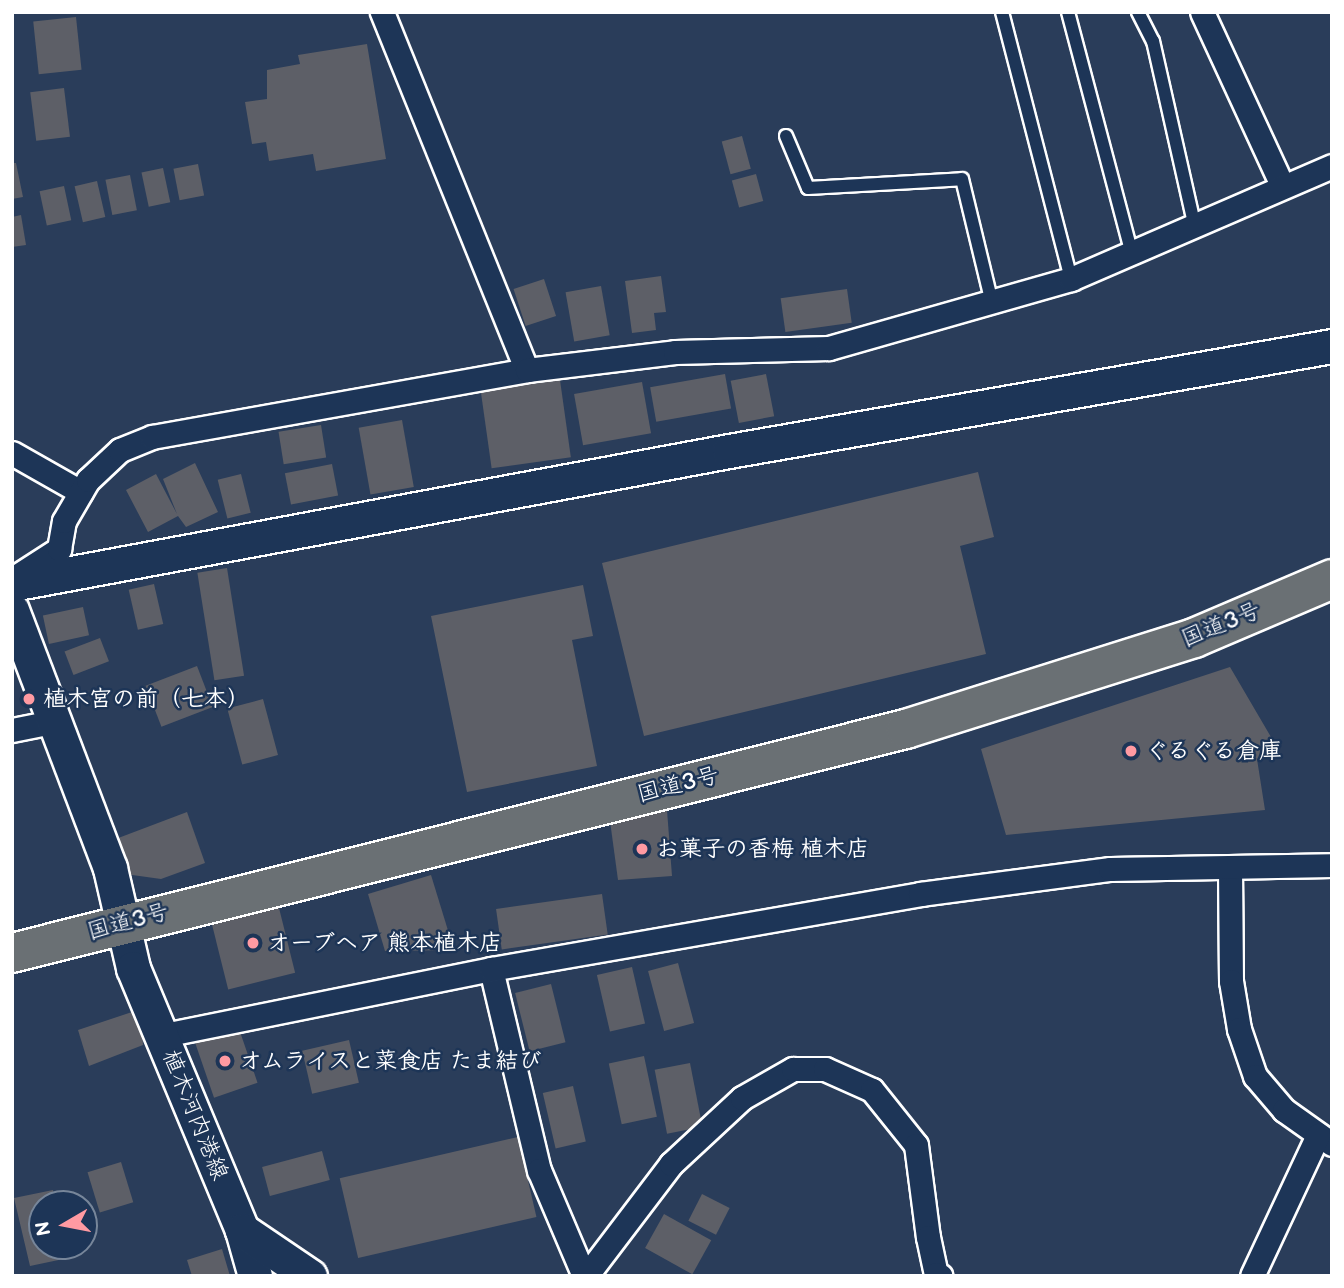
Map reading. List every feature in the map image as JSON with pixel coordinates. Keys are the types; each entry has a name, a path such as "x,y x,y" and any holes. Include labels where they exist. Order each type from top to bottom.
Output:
{"highway":[{"name":"国道3号","path":"12,953 121,922 906,729 1194,638 1332,579"}],"street":[{"path":"382,12 527,370"},
{"path":"1202,12 1282,185"},
{"path":"12,582 59,549 64,522 81,492 120,450 152,437 527,370 676,352 830,348 1071,279 1195,228 1282,185 1332,166"},
{"path":"12,582 715,454 1332,346"},
{"path":"12,453 81,492"},
{"name":"植木河内港線","path":"12,610 57,721 110,868 133,968 242,1230 255,1276"},
{"path":"12,730 57,721"},
{"path":"163,1035 491,969 919,894 1110,869 1332,865"},
{"path":"1230,867 1231,981 1239,1029 1255,1076 1284,1110 1325,1139 1252,1276"},
{"path":"491,969 539,1170 585,1276 671,1164 742,1098 793,1069 825,1069 872,1090 916,1145 928,1237 936,1274 941,1276"},
{"path":"242,1230 310,1276"}],"lane":[{"path":"1002,12 1071,279"},
{"path":"1068,12 1132,254"},
{"path":"1138,12 1153,41 1195,228"},
{"path":"786,136 808,188 962,179 992,303"}],"building":[{"path":"76,17 82,70 39,74 33,21"},
{"path":"367,44 386,159 316,171 313,154 269,161 266,142 252,144 245,102 267,99 267,70 300,64 298,55"},
{"path":"64,88 70,137 36,141 30,92"},
{"path":"742,136 751,169 731,174 722,141"},
{"path":"12,163 16,163 23,197 12,199"},
{"path":"198,164 204,195 180,200 173,169"},
{"path":"163,168 170,202 149,207 141,173"},
{"path":"756,174 763,201 739,208 732,180"},
{"path":"130,175 137,210 112,215 105,180"},
{"path":"97,181 105,217 83,222 75,186"},
{"path":"64,186 71,220 47,225 40,191"},
{"path":"21,215 26,245 12,247 12,217"},
{"path":"661,276 666,312 654,313 656,330 632,333 625,281"},
{"path":"544,279 556,316 526,326 514,289"},
{"path":"601,286 610,335 574,341 566,292"},
{"path":"847,289 852,323 785,332 781,298"},
{"path":"725,374 731,408 656,422 650,387"},
{"path":"766,374 774,416 739,423 731,381"},
{"path":"560,380 571,457 492,468 481,391"},
{"path":"642,382 651,433 583,445 574,394"},
{"path":"402,420 414,487 370,495 359,428"},
{"path":"321,425 326,458 284,464 279,432"},
{"path":"195,463 218,512 186,527 178,516 148,532 126,490 156,474 177,514 163,479"},
{"path":"332,464 338,495 291,505 285,473"},
{"path":"978,472 994,537 960,546 986,654 644,736 602,563"},
{"path":"241,474 251,513 227,519 218,480"},
{"path":"227,568 244,676 214,680 197,573"},
{"path":"154,584 163,624 138,630 129,590"},
{"path":"583,585 593,636 572,640 597,766 467,792 431,616"},
{"path":"83,607 89,635 49,644 43,616"},
{"path":"100,638 109,661 73,675 65,652"},
{"path":"197,666 213,707 161,727 146,686"},
{"name":"ぐるぐる倉庫","path":"1230,667 1281,754 1257,759 1265,810 1006,835 981,749"},
{"path":"263,699 278,755 242,765 227,709"},
{"name":"お菓子の香梅 植木店","path":"667,810 672,876 618,880 610,821"},
{"path":"187,812 205,863 161,879 125,874 113,840"},
{"path":"431,875 454,950 385,951 368,894"},
{"path":"602,894 608,935 502,949 496,909"},
{"name":"オーブヘア 熊本植木店","path":"277,900 295,973 228,989 210,917"},
{"path":"678,963 694,1023 664,1031 648,971"},
{"path":"632,967 645,1024 610,1032 597,975"},
{"path":"551,984 566,1042 530,1051 515,993"},
{"path":"141,1009 143,1045 89,1066 78,1030"},
{"name":"オムライスと菜食店 たま結び","path":"238,1026 258,1083 214,1098 195,1041"},
{"path":"349,1040 359,1083 312,1094 302,1051"},
{"path":"644,1056 657,1117 622,1124 609,1063"},
{"path":"690,1063 702,1127 667,1134 655,1070"},
{"path":"573,1086 586,1142 556,1149 543,1093"},
{"path":"518,1137 536,1217 358,1258 340,1178"},
{"path":"322,1151 330,1180 270,1196 262,1167"},
{"path":"121,1162 133,1202 100,1212 98,1190 93,1190 88,1172"},
{"path":"702,1194 730,1208 716,1235 688,1221"},
{"path":"28,1195 28,1258 14,1198"},
{"path":"664,1214 711,1240 692,1274 645,1248"},
{"path":"222,1249 230,1276 192,1276 187,1260"},
{"path":"29,1260 58,1260 30,1266"}],"place":[{"name":"植木宮の前（七本）","path":"29,699"},
{"name":"ぐるぐる倉庫","path":"1131,751"},
{"name":"お菓子の香梅 植木店","path":"642,849"},
{"name":"オーブヘア 熊本植木店","path":"253,943"},
{"name":"オムライスと菜食店 たま結び","path":"225,1061"}]}
